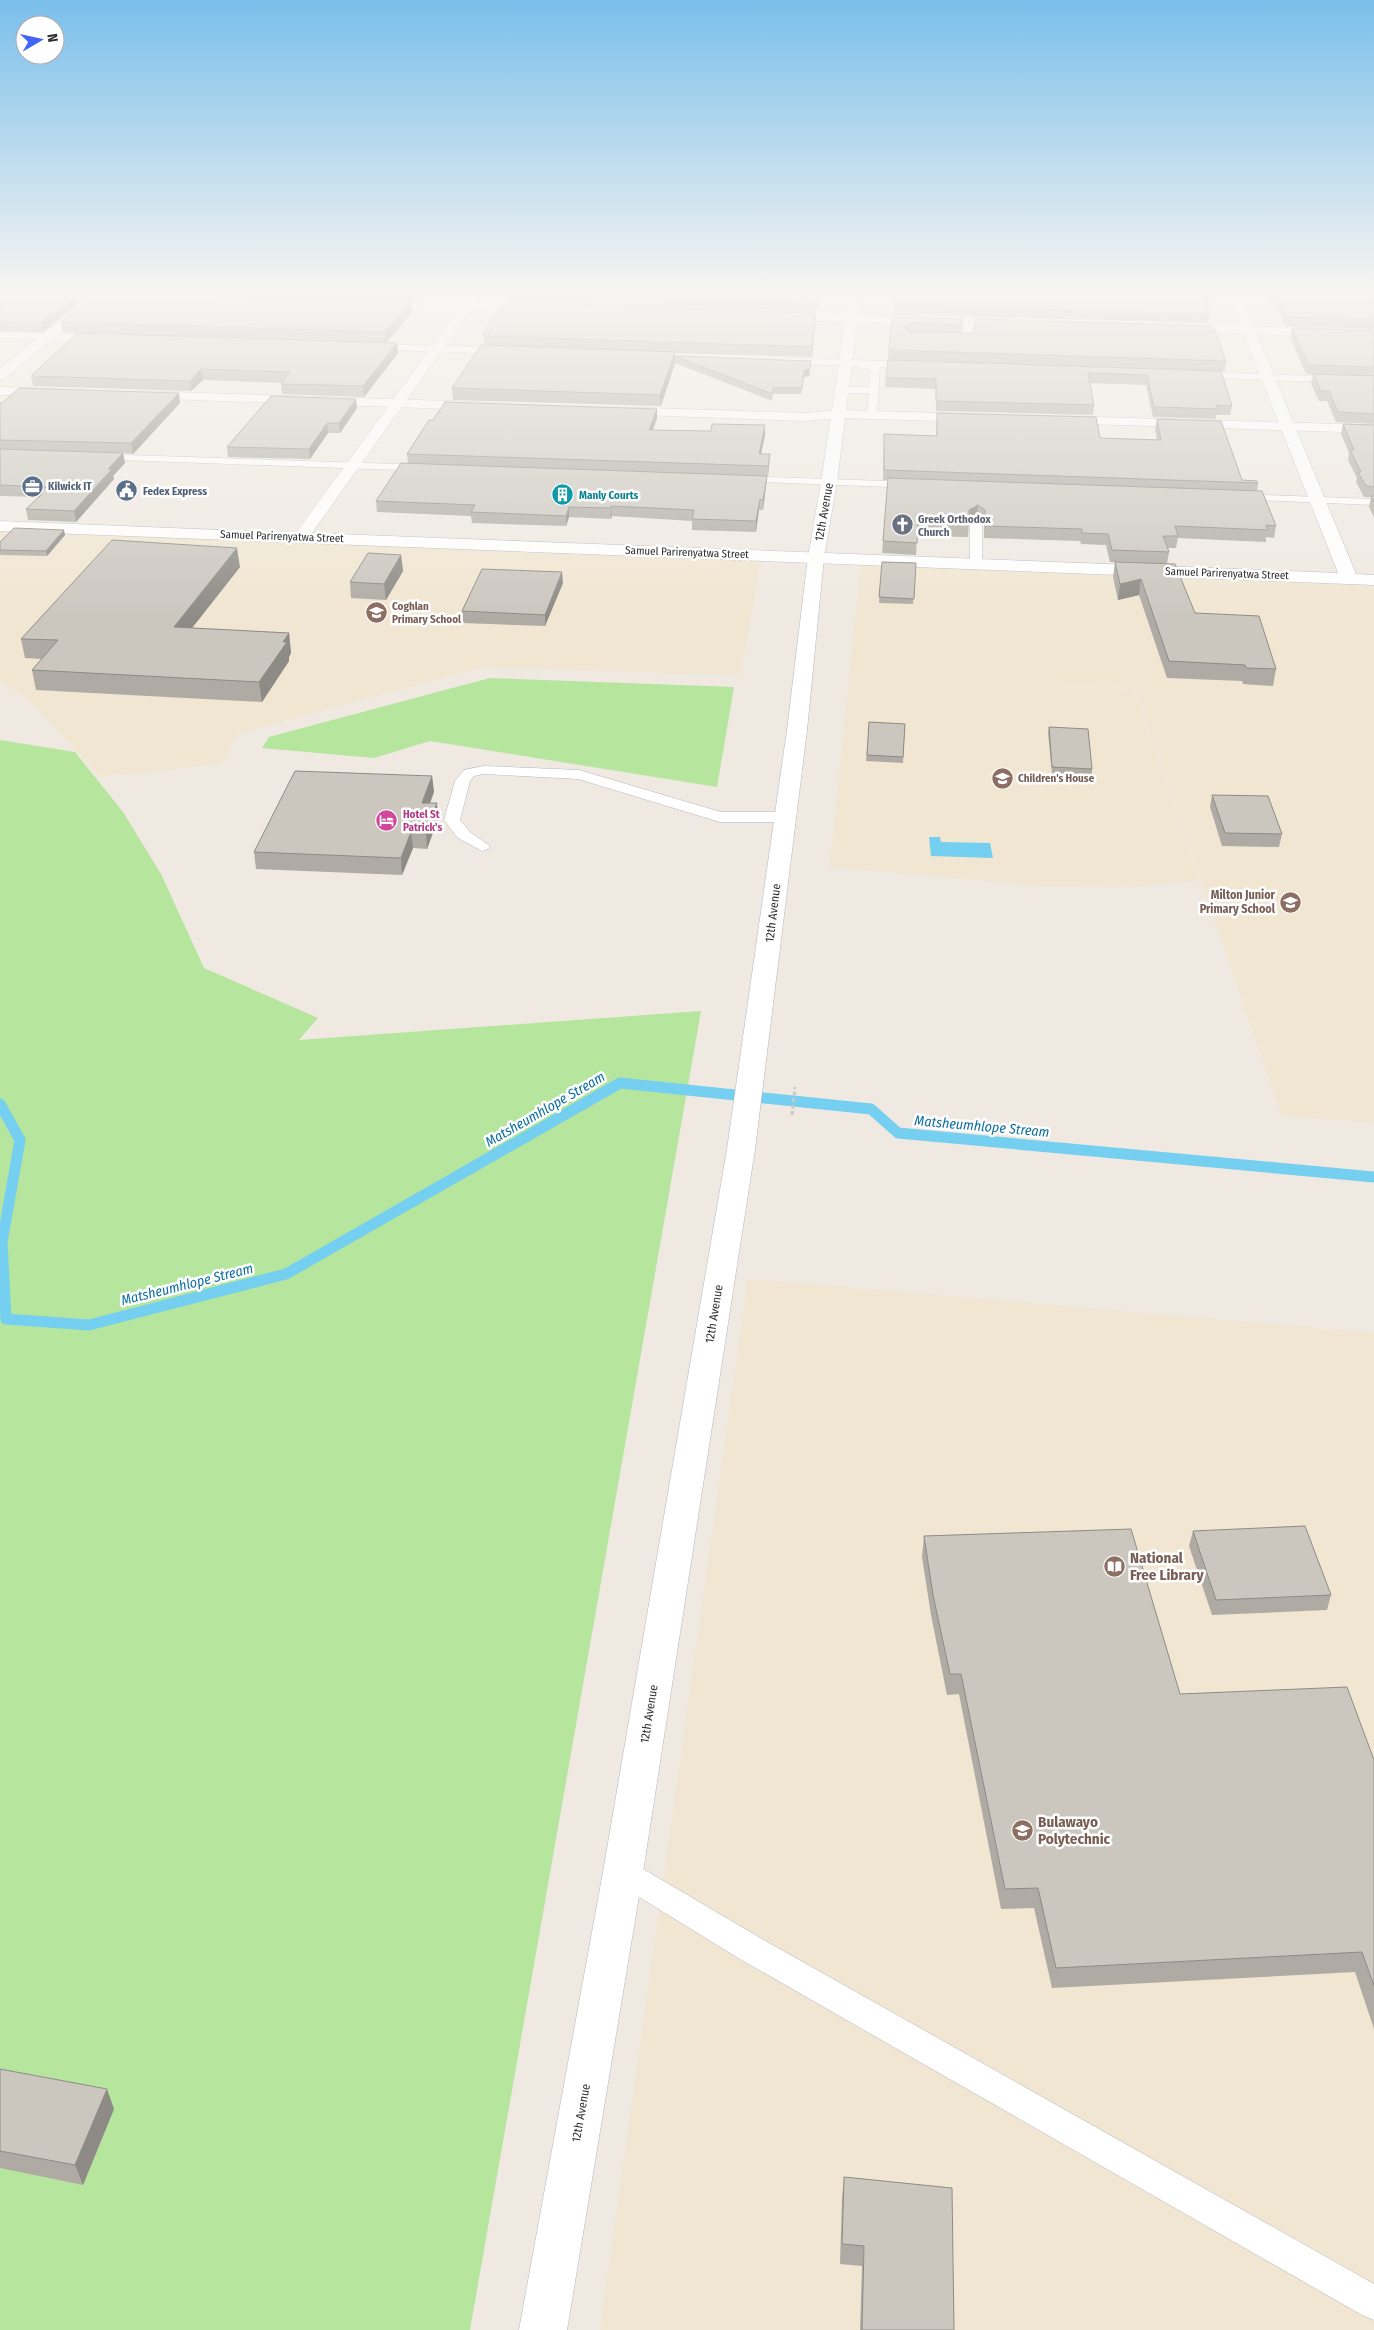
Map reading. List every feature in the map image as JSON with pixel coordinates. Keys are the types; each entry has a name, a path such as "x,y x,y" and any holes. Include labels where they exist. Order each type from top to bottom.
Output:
{"street":[{"path":"390,403 493,406"},
{"path":"301,537 399,403"},
{"name":"12th Avenue","path":"543,2330 623,1872 741,1149 786,817 816,556 829,482 840,403"},
{"path":"1279,403 1349,578"},
{"path":"600,410 805,418 987,424 872,415 838,419"},
{"path":"1050,426 1291,433 1374,429"},
{"path":"1291,433 1374,442"},
{"name":"Samuel Parirenyatwa Street","path":"0,526 816,556 1374,580"}],"lane":[{"path":"872,415 873,403"},
{"path":"88,457 434,468"},
{"path":"723,478 931,486"},
{"path":"1224,496 1374,502"},
{"path":"976,522 976,563"},
{"path":"482,846 464,835 452,820 463,781 469,773 484,770 579,775 720,817 786,817"},
{"path":"623,1872 751,1949 1374,2303"}],"path":[{"path":"792,1115 795,1087"}],"shaded area":[{"name":"Coghlan Primary School","path":"0,530 762,557 740,675 483,667 237,734 222,763 101,777 31,702 0,681"},
{"name":"Milton Junior Primary School","path":"861,561 1374,584 1374,1122 1282,1116 1135,688 931,682 1134,689 1200,880 1130,887 1045,886 830,867"},
{"name":"Bulawayo Polytechnic","path":"748,1279 1374,1333 1374,2330 600,2330"}],"green space":[{"path":"490,678 734,687 717,787 430,741 374,758 262,748 269,737"},
{"path":"0,740 75,752 123,812 161,874 204,968 318,1018 299,1040 701,1011 470,2330 0,2330"}],"water":[{"path":"929,837 940,837 941,842 990,843 993,858 931,856"}],"building":[{"path":"0,403 170,403 131,443 0,440"},
{"path":"265,403 353,403 339,423 327,423 309,449 227,447"},
{"path":"445,403 657,409 649,430 711,431 712,424 765,425 759,454 770,454 768,466 407,454 429,420 433,420"},
{"path":"1004,403 1094,403 1094,405"},
{"path":"1153,403 1231,403 1232,406 1216,405 1217,409 1154,407"},
{"path":"1334,403 1374,403 1374,414 1338,412"},
{"path":"937,413 1096,417 1100,438 1161,440 1157,419 1221,421 1242,480 1257,481 1258,483 884,470 884,434 937,436"},
{"path":"1343,424 1374,425 1374,487 1366,486 1358,472 1361,472 1350,450 1354,450"},
{"path":"0,449 123,453 108,469 112,469 74,511 26,509 42,494 39,493 46,487 0,485"},
{"path":"401,463 767,476 763,500 760,499 756,521 692,519 694,510 611,506 611,508 569,507 566,516 471,512 475,505 376,501"},
{"path":"888,478 1262,491 1276,526 1266,525 1268,530 1175,526 1178,536 1163,536 1169,552 1112,550 1108,534 1082,533 1082,529 985,526 985,510 978,505 969,510 969,525 918,524 917,543 883,541"},
{"path":"14,528 64,530 46,551 0,550 0,542"},
{"path":"112,540 237,548 174,627 289,633 283,642 287,642 259,682 32,670 58,640 21,639"},
{"path":"368,553 401,555 384,584 350,582"},
{"path":"882,562 916,563 914,599 879,597"},
{"path":"1115,562 1175,564 1195,613 1259,616 1276,669 1246,668 1245,665 1169,661 1141,579 1120,584"},
{"path":"482,569 562,572 545,615 462,611"},
{"path":"869,722 905,724 903,757 867,755"},
{"path":"1049,727 1088,729 1092,769 1052,767"},
{"path":"295,771 432,776 422,803 437,803 426,833 411,832 401,858 254,852"},
{"path":"1212,795 1268,796 1282,834 1225,833"},
{"path":"1305,1526 1331,1595 1216,1600 1193,1531"},
{"path":"1131,1529 1180,1694 1347,1687 1374,1760 1374,1986 1362,1952 1056,1968 1038,1888 1005,1889 961,1674 950,1674 933,1595 924,1536"},
{"path":"0,2069 107,2089 75,2165 0,2151"},
{"path":"844,2177 952,2188 954,2330 862,2330 864,2246 842,2244"}],"waterway":[{"name":"Matsheumhlope Stream","path":"0,1104 20,1140 2,1242 6,1319 89,1325 286,1274 620,1083 871,1109 898,1133 1374,1177"}],"place":[{"name":"Kilwick IT","path":"32,486"},
{"name":"Fedex Express","path":"127,491"},
{"name":"Manly Courts","path":"563,495"},
{"name":"Greek Orthodox Church","path":"902,525"},
{"name":"Coghlan Primary School","path":"376,612"},
{"name":"Children's House","path":"1002,778"},
{"name":"Hotel St Patrick's","path":"387,820"},
{"name":"Milton Junior Primary School","path":"1291,902"},
{"name":"National Free Library","path":"1114,1567"},
{"name":"Bulawayo Polytechnic","path":"1022,1831"}]}
